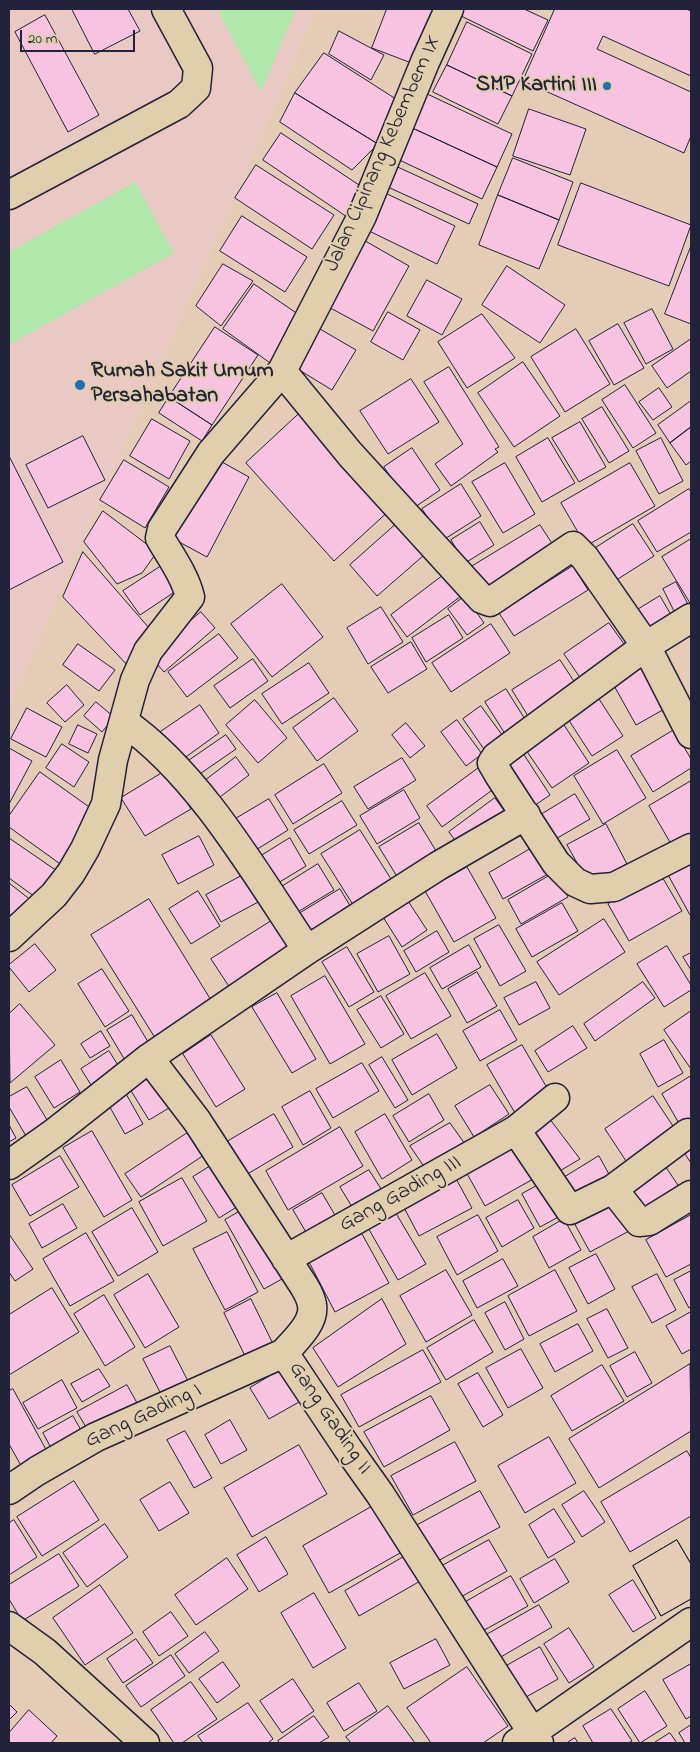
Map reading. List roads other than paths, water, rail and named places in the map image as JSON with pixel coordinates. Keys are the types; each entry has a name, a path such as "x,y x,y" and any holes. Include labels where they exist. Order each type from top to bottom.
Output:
{"street":[{"path":"9,195 179,104 196,88 198,68 166,9"},
{"name":"Jalan Cipinang Kebembem IX","path":"9,937 54,895 71,873 85,849 106,804 113,760 135,680 148,651 190,597 178,568 160,538 162,529 211,453 282,371 362,216 425,62 449,9"},
{"path":"282,371 350,454 482,599 490,602 573,546 585,558 646,646 691,734"},
{"path":"691,618 646,646 496,757 492,762 498,775 556,863 575,882 590,890 614,887 691,848"},
{"path":"124,722 153,745 211,811 234,840 307,950"},
{"path":"9,1165 54,1133 149,1058 307,950 438,866 526,815"},
{"name":"Gang Gading II","path":"149,1058 197,1121 304,1286 312,1306 309,1321 284,1353 380,1494 498,1678 529,1740"},
{"name":"Gang Gading III","path":"286,1259 516,1130 555,1098"},
{"path":"516,1130 570,1210 613,1189 688,1132"},
{"path":"613,1189 639,1222 649,1221 691,1196"},
{"name":"Gang Gading I","path":"9,1490 96,1437 284,1353"},
{"path":"529,1740 691,1622"},
{"path":"9,1626 45,1652 146,1743"}],"place":[{"name":"SMP Kartini III","path":"607,86"},
{"name":"Rumah Sakit Umum Persahabatan","path":"80,385"}]}
